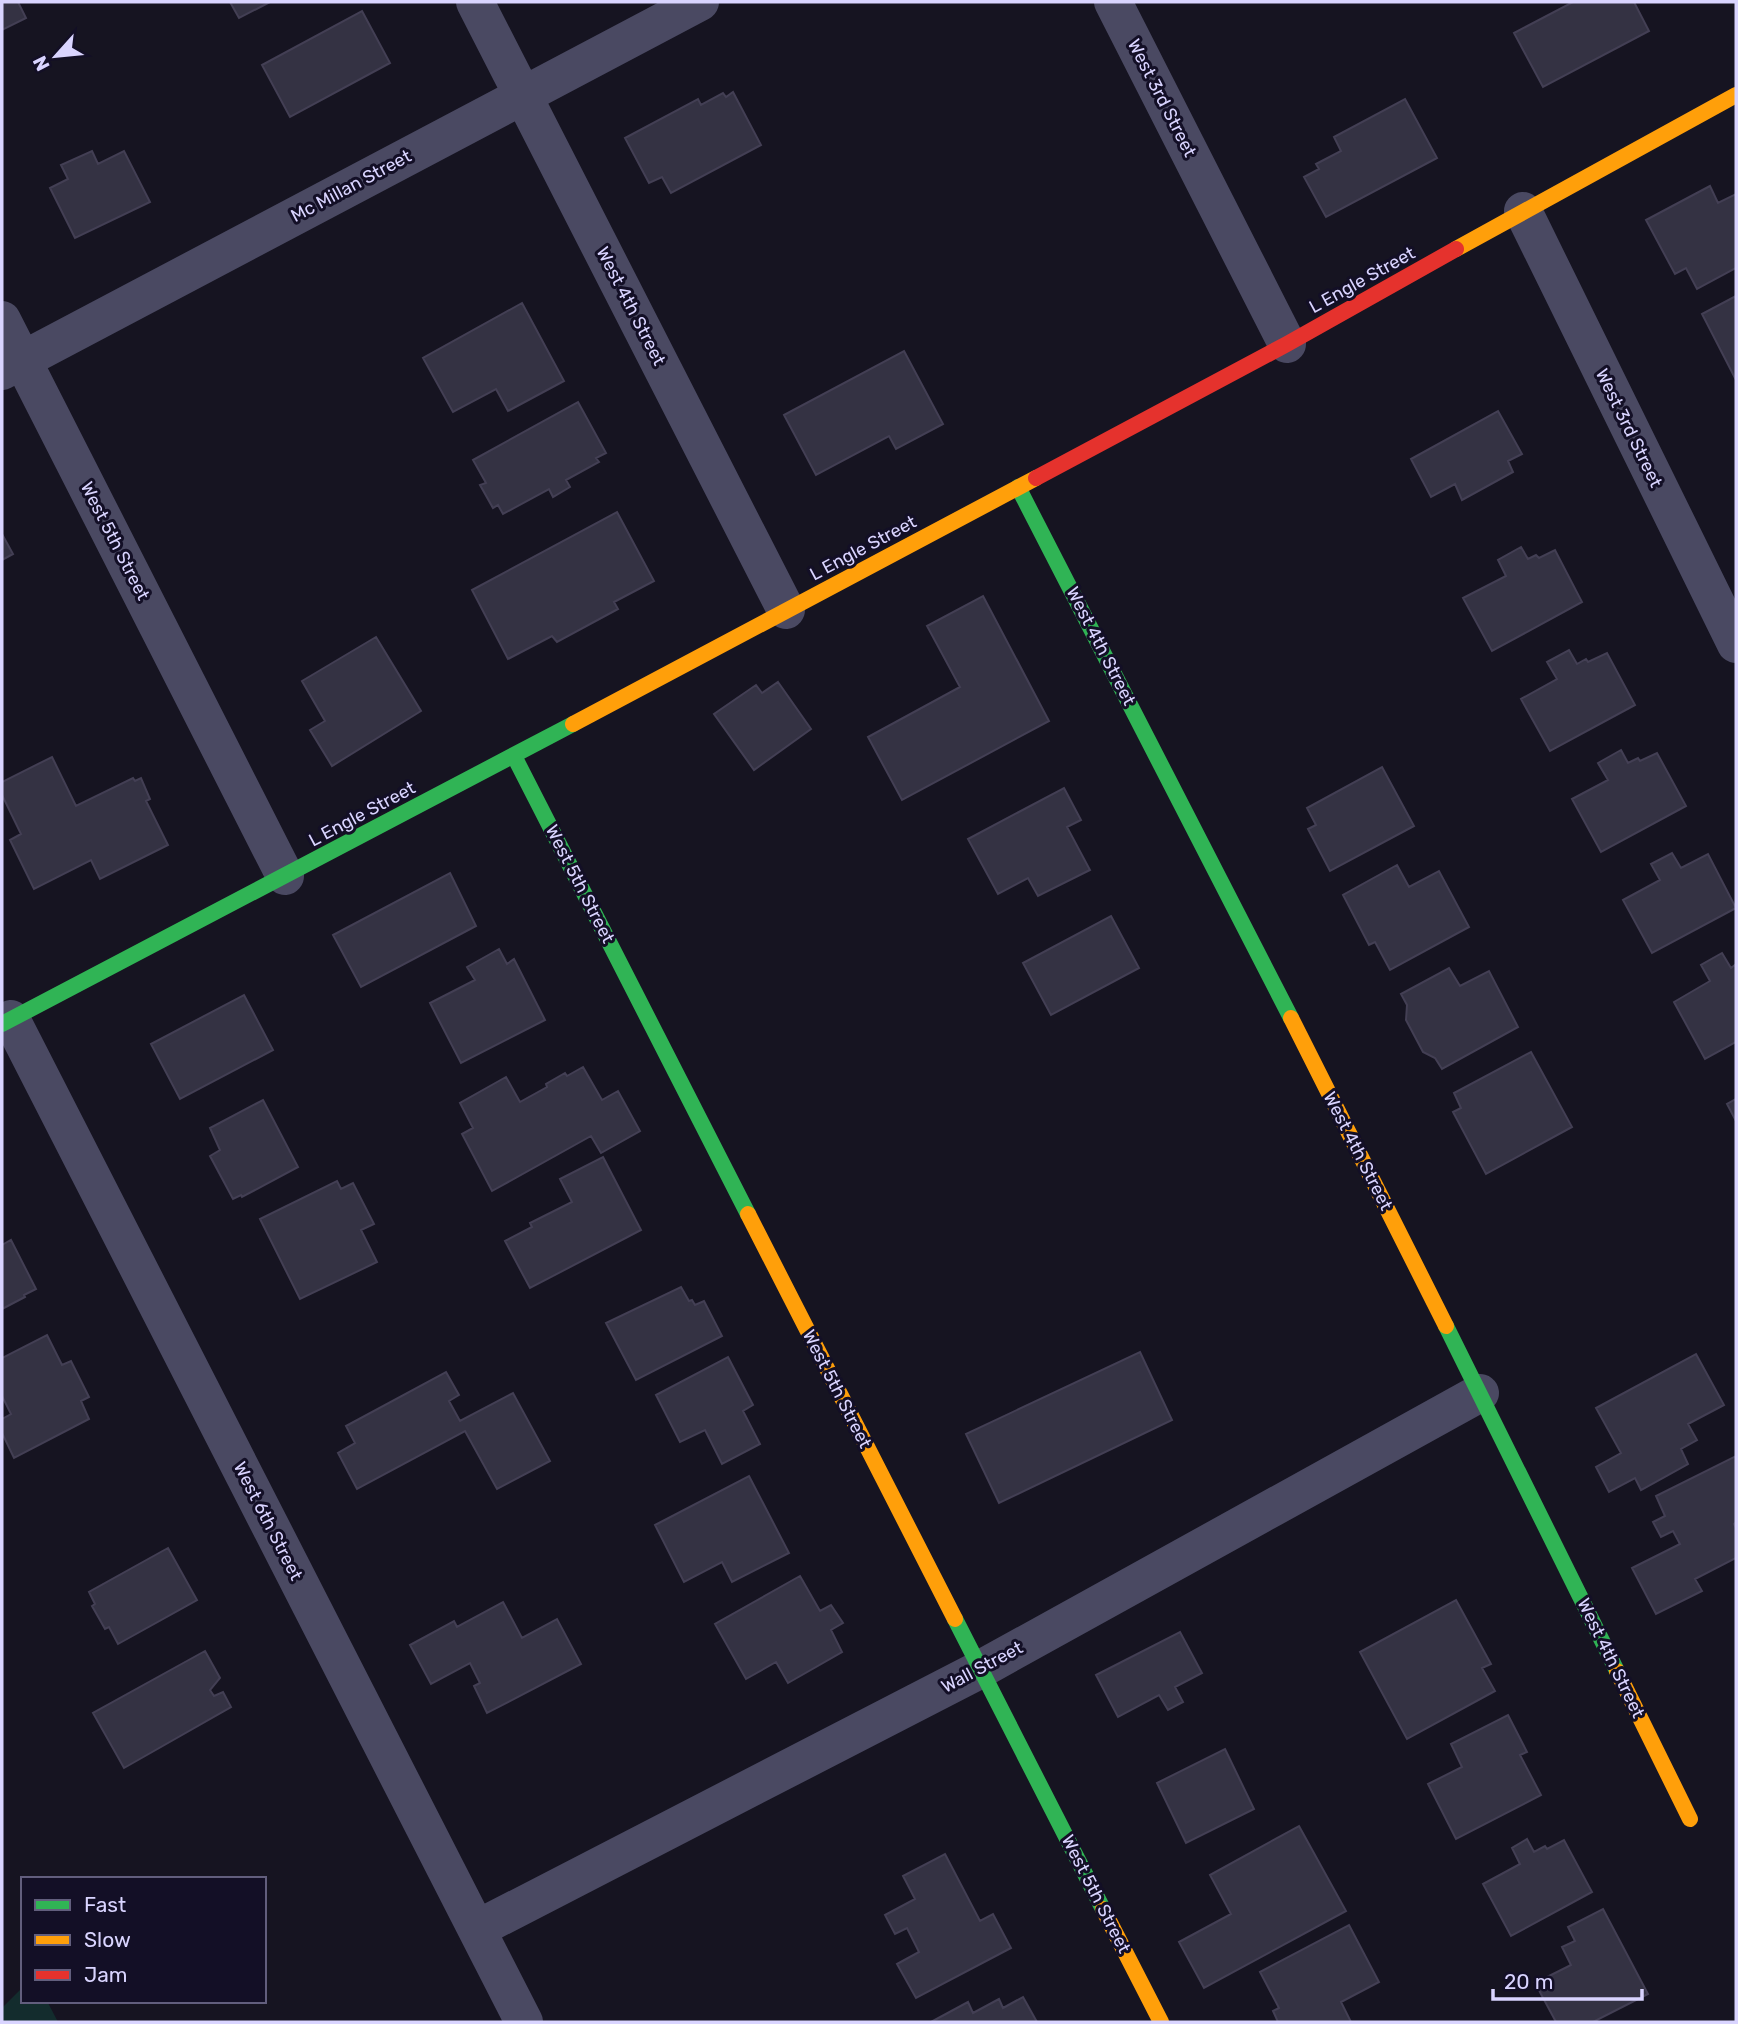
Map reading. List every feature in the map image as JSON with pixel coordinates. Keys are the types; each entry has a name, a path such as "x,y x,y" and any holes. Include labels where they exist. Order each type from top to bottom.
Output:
{"street":[{"name":"West 4th Street","path":"475,2 786,610"},
{"name":"Mc Millan Street","path":"12,366 700,2"},
{"name":"West 3rd Street","path":"1113,2 1287,344"},
{"name":"L Engle Street","path":"6,1022 514,756 1287,344 1736,95"},
{"name":"West 3rd Street","path":"1523,211 1736,644"},
{"name":"West 5th Street","path":"2,320 12,366 285,876"},
{"name":"West 4th Street","path":"1018,487 1194,826 1690,1819"},
{"name":"West 5th Street","path":"514,756 1161,2022"},
{"name":"West 6th Street","path":"6,1022 524,2022"},
{"name":"Wall Street","path":"477,1929 981,1669 1480,1394"}],"green space":[{"path":"21,1989 21,2003 48,2003 58,2022 2,2022 2,2008"}],"building":[{"path":"2,2 18,2 26,18 2,30"},
{"path":"230,2 270,2 239,18"},
{"path":"1573,2 1634,2 1649,31 1543,87 1514,33"},
{"path":"362,11 390,63 290,117 262,65"},
{"path":"733,92 761,145 671,193 662,177 649,183 625,138 698,99 701,105 723,93 726,97"},
{"path":"1405,99 1437,158 1326,217 1304,177 1319,169 1316,164 1341,151 1334,137"},
{"path":"92,151 98,164 124,151 150,202 75,238 50,188 68,179 61,165"},
{"path":"1710,186 1718,203 1736,194 1736,268 1697,289 1686,268 1675,274 1646,220"},
{"path":"1736,296 1736,380 1702,314"},
{"path":"522,303 564,381 508,411 496,389 453,412 423,358"},
{"path":"904,351 943,424 896,449 889,436 816,475 784,415"},
{"path":"578,402 606,453 596,458 599,462 566,480 570,487 553,497 549,489 503,514 498,505 493,508 480,485 486,483 473,460"},
{"path":"1498,411 1522,454 1508,461 1513,472 1462,500 1455,484 1431,497 1411,459"},
{"path":"617,512 654,581 614,602 618,609 557,642 552,636 508,659 472,590"},
{"path":"2,534 13,554 2,560"},
{"path":"1521,547 1528,559 1536,555 1539,558 1555,550 1582,602 1492,651 1463,598 1506,576 1498,560"},
{"path":"983,596 1049,721 902,800 868,737 960,687 927,626"},
{"path":"376,637 421,711 332,766 310,730 325,721 302,681"},
{"path":"1569,650 1577,664 1607,653 1635,705 1550,751 1521,699 1557,679 1547,662"},
{"path":"778,682 811,729 754,770 714,714 756,685 762,693"},
{"path":"1621,750 1628,763 1657,753 1686,806 1601,852 1572,799 1608,780 1598,763"},
{"path":"52,757 76,806 133,778 135,781 141,778 150,799 146,801 168,845 100,879 91,860 34,889 10,840 21,834 2,795 2,782"},
{"path":"1382,767 1414,826 1330,871 1308,829 1316,825 1307,808"},
{"path":"1064,788 1081,820 1067,827 1090,870 1038,896 1028,878 998,894 968,839"},
{"path":"1672,853 1681,868 1708,854 1736,908 1652,953 1623,900 1660,880 1651,864"},
{"path":"1397,865 1409,887 1439,871 1469,927 1390,970 1375,942 1369,945 1343,895"},
{"path":"450,873 476,926 361,987 333,935"},
{"path":"1111,916 1139,968 1051,1015 1023,963"},
{"path":"499,949 507,964 514,959 545,1020 461,1063 430,1003 475,980 467,967"},
{"path":"1722,953 1731,968 1736,964 1736,1042 1705,1059 1674,1002 1710,981 1701,965"},
{"path":"1449,968 1460,986 1489,971 1518,1027 1442,1069 1435,1058 1423,1052 1406,1020 1407,1005 1401,994"},
{"path":"244,995 273,1050 180,1099 151,1044"},
{"path":"1531,1052 1572,1127 1486,1174 1453,1112 1461,1108 1454,1093"},
{"path":"583,1067 602,1100 618,1091 640,1131 601,1153 591,1136 492,1191 462,1134 473,1128 460,1103 506,1077 520,1102 565,1073 567,1076"},
{"path":"1736,1099 1736,1121 1727,1104"},
{"path":"263,1100 298,1167 242,1197 241,1195 233,1199 210,1156 220,1150 210,1128"},
{"path":"603,1157 641,1230 530,1288 505,1241 532,1227 530,1223 572,1202 560,1179"},
{"path":"337,1181 341,1189 353,1183 374,1224 361,1230 377,1262 300,1299 260,1219"},
{"path":"11,1240 36,1289 2,1309 2,1245"},
{"path":"681,1287 689,1301 692,1300 695,1305 704,1301 722,1336 636,1380 606,1323"},
{"path":"47,1335 62,1365 71,1361 89,1397 81,1401 89,1419 14,1458 2,1433 2,1419 11,1414 2,1396 2,1358"},
{"path":"1140,1352 1172,1420 999,1503 966,1434"},
{"path":"1696,1354 1724,1405 1688,1424 1697,1440 1681,1449 1688,1464 1641,1490 1635,1478 1609,1492 1596,1467 1621,1453 1596,1408"},
{"path":"728,1357 753,1405 743,1411 760,1444 722,1464 705,1430 680,1442 656,1395"},
{"path":"446,1372 459,1395 449,1401 460,1421 513,1393 550,1461 497,1489 465,1431 357,1489 338,1453 355,1443 346,1426"},
{"path":"1736,1456 1736,1558 1695,1579 1702,1591 1656,1614 1632,1568 1680,1544 1673,1531 1661,1537 1653,1522 1665,1516 1656,1496"},
{"path":"749,1476 789,1553 732,1582 722,1562 684,1582 655,1525"},
{"path":"168,1548 197,1600 118,1644 109,1627 105,1629 92,1606 95,1604 89,1592"},
{"path":"800,1576 820,1611 831,1605 843,1623 831,1630 842,1652 788,1683 776,1662 746,1679 715,1624"},
{"path":"1456,1600 1491,1664 1482,1668 1495,1691 1407,1739 1360,1652"},
{"path":"503,1602 522,1638 557,1619 581,1664 487,1713 474,1686 480,1683 470,1663 431,1684 410,1645 454,1621 457,1627"},
{"path":"1180,1632 1202,1673 1175,1687 1183,1702 1168,1710 1159,1695 1118,1717 1096,1675"},
{"path":"205,1651 220,1678 210,1690 214,1696 223,1692 231,1707 124,1768 93,1713"},
{"path":"1508,1715 1527,1752 1520,1755 1541,1795 1456,1839 1428,1784 1462,1767 1451,1744"},
{"path":"1225,1749 1254,1809 1186,1843 1157,1783"},
{"path":"1299,1826 1346,1911 1204,1988 1179,1942 1231,1914 1210,1875"},
{"path":"1527,1839 1534,1852 1564,1840 1592,1892 1511,1936 1483,1884 1520,1864 1512,1848"},
{"path":"945,1854 980,1921 993,1914 1011,1948 916,1998 897,1964 919,1952 907,1928 895,1934 885,1915 915,1899 903,1876"},
{"path":"1603,1909 1648,1994 1593,2022 1556,2022 1535,1983 1571,1965 1562,1947 1575,1941 1568,1927"},
{"path":"1349,1925 1379,1982 1341,2002 1351,2022 1278,2022 1273,2011 1279,2008 1260,1972"},
{"path":"1023,1997 1037,2022 931,2022 968,2002 973,2013 999,1999 1003,2008"}],"traffic: fast":[{"path":"1018,487 1291,1018"},
{"path":"2,1024 573,724"},
{"path":"514,756 748,1214"},
{"path":"1446,1326 1617,1671"},
{"path":"955,1619 1103,1909"}],"traffic: slow":[{"path":"1456,249 1736,95"},
{"path":"573,724 1036,478"},
{"path":"1291,1018 1446,1326"},
{"path":"748,1214 955,1619"},
{"path":"1617,1671 1690,1819"},
{"path":"1103,1909 1161,2022"}],"traffic: jam":[{"path":"1036,478 1287,344 1456,249"}]}
